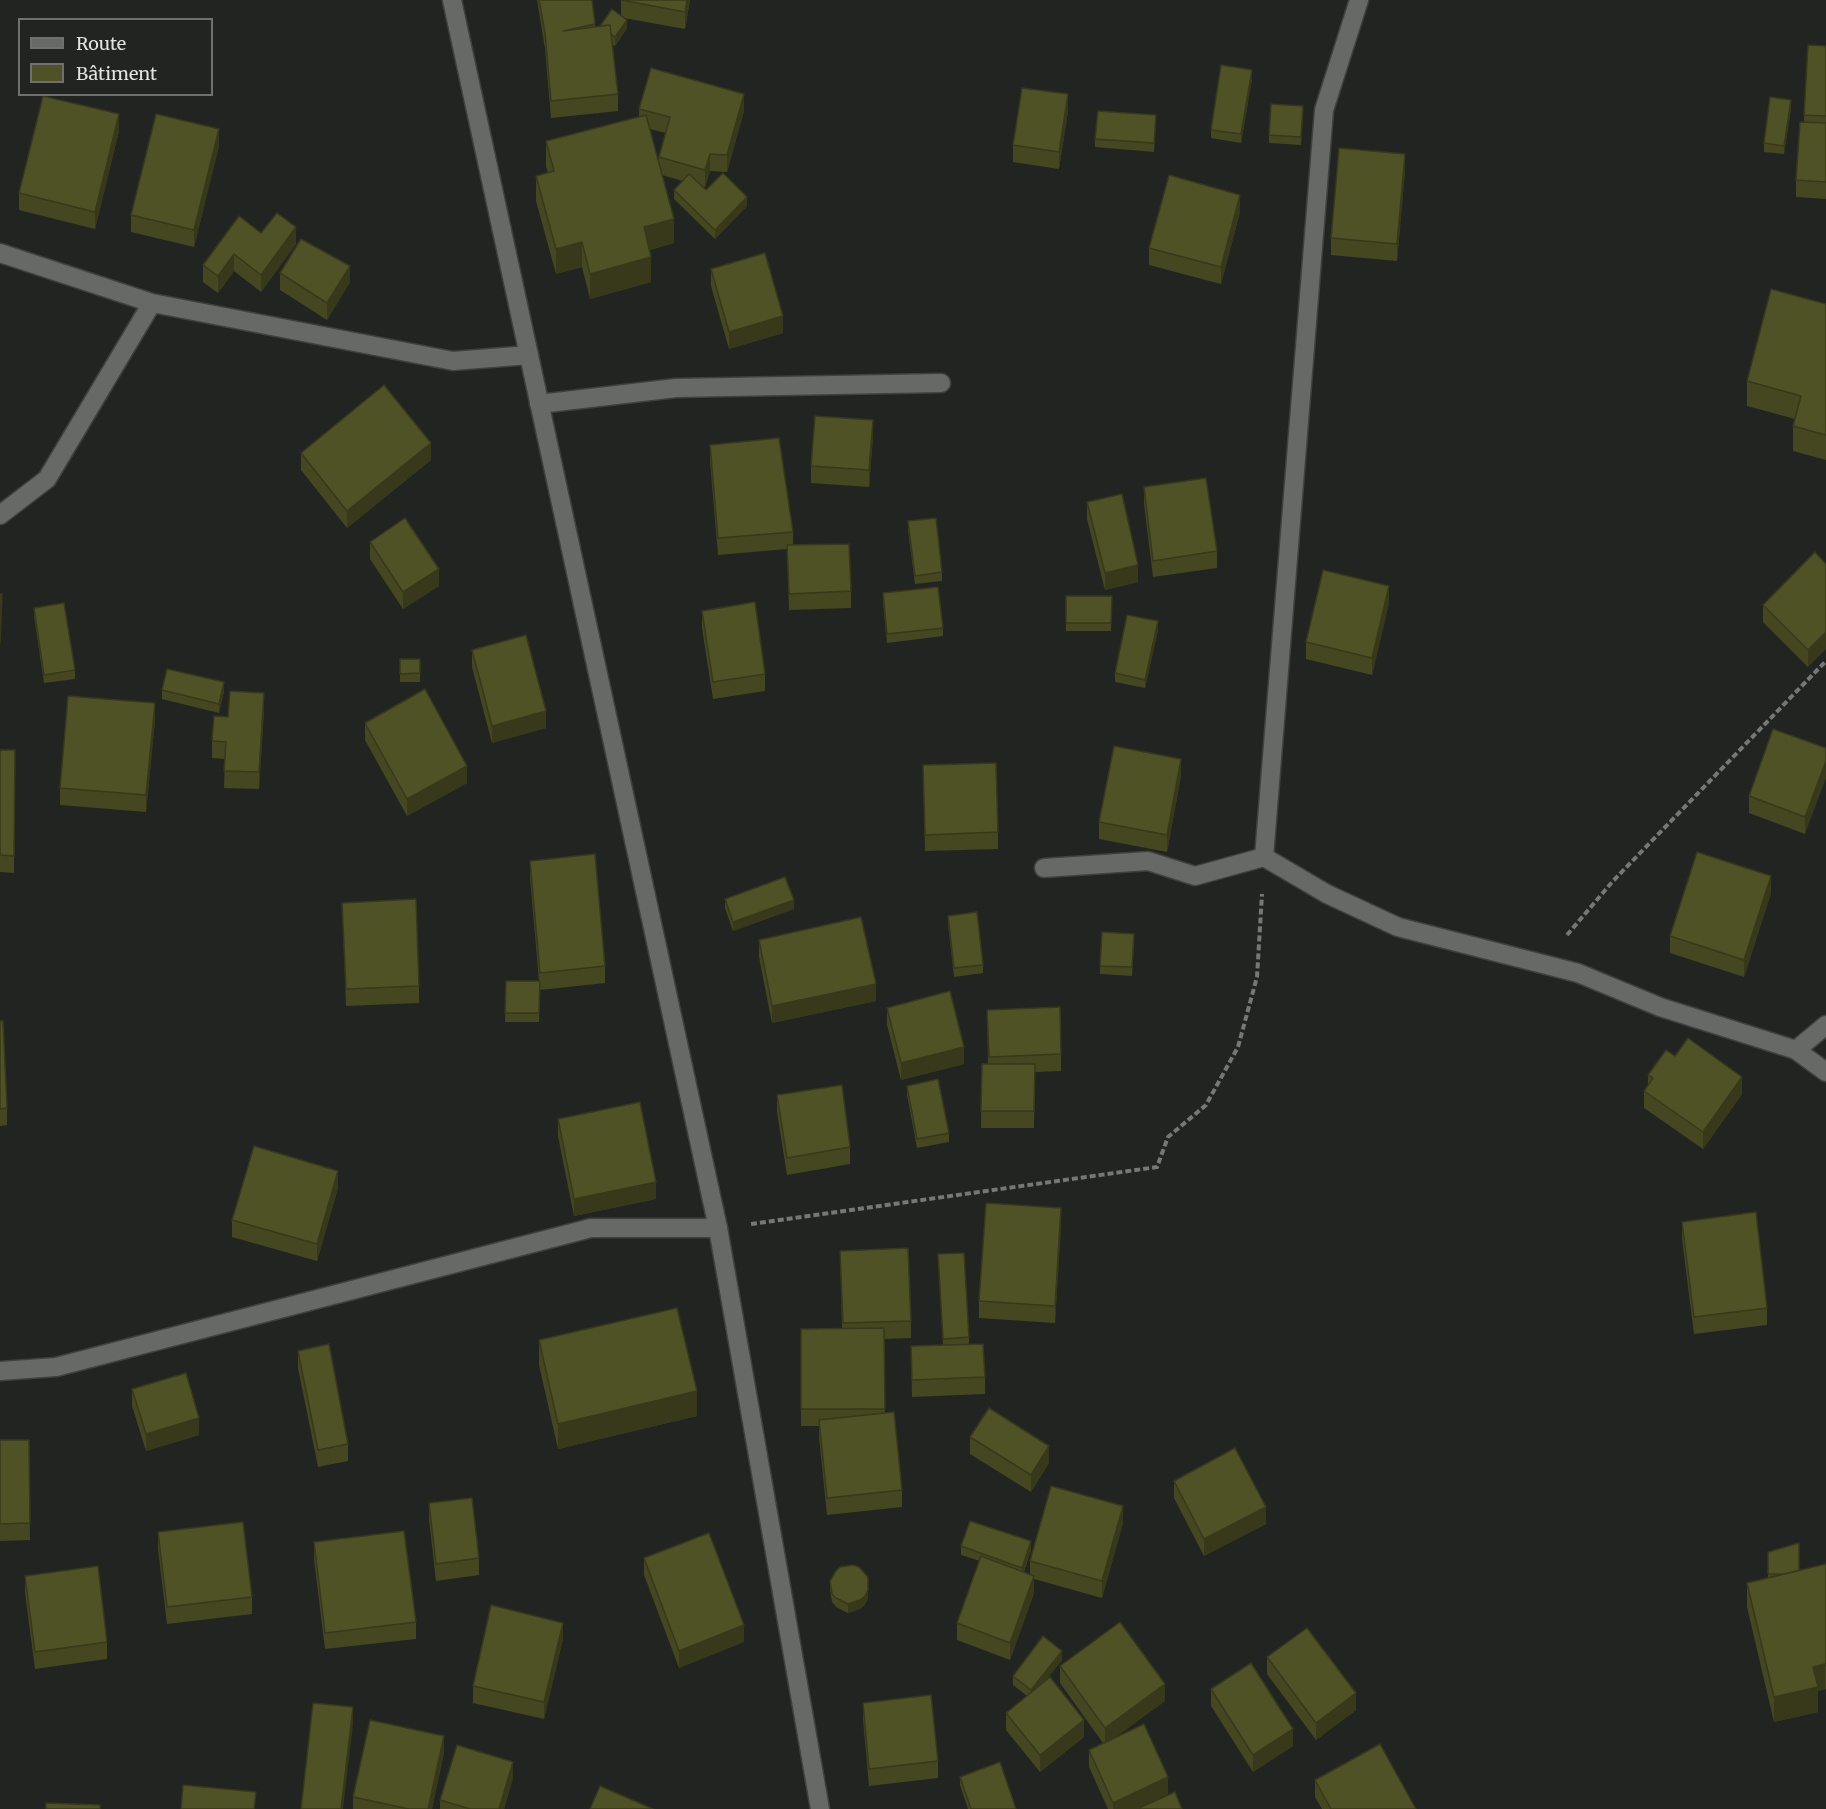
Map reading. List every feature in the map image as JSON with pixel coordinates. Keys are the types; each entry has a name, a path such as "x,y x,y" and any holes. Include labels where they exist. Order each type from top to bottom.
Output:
{"street":[{"path":"452,0 718,1228 820,1809"},
{"path":"1264,857 1324,110 1359,0"},
{"path":"0,253 152,303 453,361 529,355"},
{"path":"0,515 47,479 152,303"},
{"path":"539,404 676,388 941,383"},
{"path":"1044,868 1148,861 1195,876 1264,857 1327,894 1398,927 1578,973 1660,1007 1796,1050 1826,1072"},
{"path":"1796,1050 1826,1025"},
{"path":"0,1371 56,1367 591,1228 718,1228"}],"path":[{"path":"1542,964 1613,881 1826,661"},
{"path":"718,1228 1157,1167 1168,1137 1206,1105 1238,1047 1257,977 1264,857"}],"building":[{"path":"539,0 592,0 595,24 563,31 610,25 618,94 551,101 545,33"},
{"path":"621,0 687,0 685,12"},
{"path":"612,9 627,20 615,37 611,34 610,25 600,26"},
{"path":"1808,45 1826,46 1826,116 1804,115"},
{"path":"1221,65 1252,70 1241,134 1211,130"},
{"path":"651,68 744,94 727,155 710,154 705,170 659,157 670,117 639,109"},
{"path":"1022,88 1068,94 1059,152 1013,145"},
{"path":"43,96 119,114 95,212 19,193"},
{"path":"1770,97 1791,100 1784,146 1764,143"},
{"path":"1271,104 1303,106 1301,137 1269,135"},
{"path":"1098,111 1156,115 1154,143 1095,139"},
{"path":"156,114 219,129 194,230 131,215"},
{"path":"646,115 674,219 644,227 651,257 590,274 582,242 556,249 536,176 554,171 546,141"},
{"path":"1800,122 1826,123 1826,182 1796,180"},
{"path":"1339,148 1405,154 1397,244 1331,238"},
{"path":"723,173 747,197 715,230 674,190 689,174 706,190"},
{"path":"1169,175 1240,195 1221,267 1149,248"},
{"path":"277,213 296,227 261,275 234,254 218,276 203,265 239,216 261,233"},
{"path":"301,239 350,266 327,303 280,273"},
{"path":"765,253 783,316 729,332 711,269"},
{"path":"1771,289 1826,304 1826,435 1793,426 1801,396 1747,381"},
{"path":"384,385 431,443 347,511 301,453"},
{"path":"815,416 873,420 869,470 811,466"},
{"path":"779,438 793,532 718,538 710,445"},
{"path":"1206,478 1217,551 1153,561 1144,487"},
{"path":"1122,494 1138,565 1105,573 1087,502"},
{"path":"405,518 439,569 403,592 370,542"},
{"path":"936,518 942,572 915,576 908,521"},
{"path":"849,544 851,591 789,594 787,545"},
{"path":"1815,552 1826,564 1826,632 1808,650 1763,605"},
{"path":"1323,570 1389,586 1372,658 1306,642"},
{"path":"938,587 943,628 887,634 883,593"},
{"path":"0,594 2,594 0,643"},
{"path":"1066,596 1112,596 1111,623 1066,623"},
{"path":"755,602 765,674 713,682 702,611"},
{"path":"64,603 75,670 44,675 34,608"},
{"path":"1127,615 1158,621 1145,680 1115,673"},
{"path":"526,635 546,711 492,726 472,650"},
{"path":"400,659 420,659 420,673 400,674"},
{"path":"167,669 224,682 219,704 162,690"},
{"path":"425,689 467,766 407,799 365,723"},
{"path":"230,691 264,693 259,772 224,771 226,742 212,741 214,716 228,717"},
{"path":"68,696 155,703 146,795 60,788"},
{"path":"1773,729 1826,748 1826,761 1805,817 1749,796"},
{"path":"1114,746 1181,759 1167,835 1099,822"},
{"path":"0,750 15,750 14,856 0,855"},
{"path":"996,763 998,832 925,835 923,765"},
{"path":"1697,852 1771,876 1744,960 1670,936"},
{"path":"595,854 605,966 540,973 530,861"},
{"path":"785,877 794,900 733,922 725,899"},
{"path":"416,899 419,986 346,989 342,903"},
{"path":"977,912 983,965 954,968 948,916"},
{"path":"861,917 876,984 772,1006 759,940"},
{"path":"1102,932 1134,934 1132,967 1100,966"},
{"path":"506,981 540,981 539,1013 505,1013"},
{"path":"950,991 964,1047 901,1063 887,1008"},
{"path":"1060,1007 1061,1054 989,1057 987,1010"},
{"path":"0,1021 3,1021 7,1108 0,1109"},
{"path":"1688,1038 1742,1077 1703,1132 1644,1091 1653,1078 1648,1075 1666,1050 1675,1056"},
{"path":"982,1064 1035,1064 1034,1111 981,1111"},
{"path":"938,1079 949,1133 917,1139 907,1086"},
{"path":"842,1085 850,1147 787,1158 777,1095"},
{"path":"640,1102 656,1182 574,1199 558,1119"},
{"path":"254,1146 338,1171 317,1244 232,1220"},
{"path":"986,1203 1061,1208 1055,1306 979,1301"},
{"path":"1756,1212 1767,1308 1694,1317 1682,1222"},
{"path":"908,1248 911,1321 843,1323 840,1251"},
{"path":"964,1253 969,1337 943,1339 938,1254"},
{"path":"677,1308 697,1391 558,1424 539,1340"},
{"path":"884,1328 885,1409 801,1409 801,1329"},
{"path":"329,1344 348,1444 318,1450 298,1351"},
{"path":"983,1344 985,1377 912,1380 911,1346"},
{"path":"186,1373 199,1418 146,1434 132,1389"},
{"path":"989,1408 1049,1446 1031,1475 970,1437"},
{"path":"894,1412 902,1490 827,1498 819,1420"},
{"path":"0,1440 29,1440 30,1523 0,1524"},
{"path":"1235,1448 1266,1507 1204,1539 1174,1481"},
{"path":"1051,1486 1123,1506 1102,1581 1030,1561"},
{"path":"472,1498 479,1558 436,1564 429,1503"},
{"path":"970,1521 1031,1541 1022,1568 961,1546"},
{"path":"243,1522 252,1597 167,1607 158,1532"},
{"path":"404,1531 416,1622 325,1633 314,1542"},
{"path":"709,1533 744,1625 679,1651 644,1558"},
{"path":"1799,1543 1799,1570 1785,1574 1768,1574 1768,1552"},
{"path":"981,1556 1034,1576 1010,1643 957,1623"},
{"path":"1826,1564 1826,1666 1825,1664 1813,1667 1818,1687 1774,1697 1747,1583"},
{"path":"853,1565 859,1567 868,1577 868,1590 860,1600 848,1604 832,1594 830,1581 840,1567"},
{"path":"98,1566 107,1642 35,1652 25,1576"},
{"path":"491,1605 563,1623 544,1702 473,1686"},
{"path":"1120,1622 1165,1684 1105,1728 1060,1666"},
{"path":"1307,1628 1356,1693 1316,1723 1267,1657"},
{"path":"1043,1636 1062,1651 1031,1690 1013,1676"},
{"path":"1251,1663 1293,1729 1253,1755 1211,1689"},
{"path":"1050,1677 1084,1720 1040,1755 1006,1713"},
{"path":"931,1695 938,1761 869,1769 863,1703"},
{"path":"313,1703 353,1707 341,1809 301,1809"},
{"path":"370,1720 444,1736 428,1809 409,1809 353,1797"},
{"path":"1144,1724 1168,1777 1113,1803 1089,1750"},
{"path":"1380,1744 1416,1809 1331,1809 1315,1780"},
{"path":"457,1745 513,1762 499,1809 470,1809 440,1800"},
{"path":"1000,1762 1016,1809 971,1809 960,1777"},
{"path":"183,1785 256,1792 254,1809 181,1809"},
{"path":"600,1786 653,1809 590,1809"},
{"path":"1175,1792 1182,1809 1137,1809"},
{"path":"46,1803 100,1805 100,1809 46,1809"}]}
